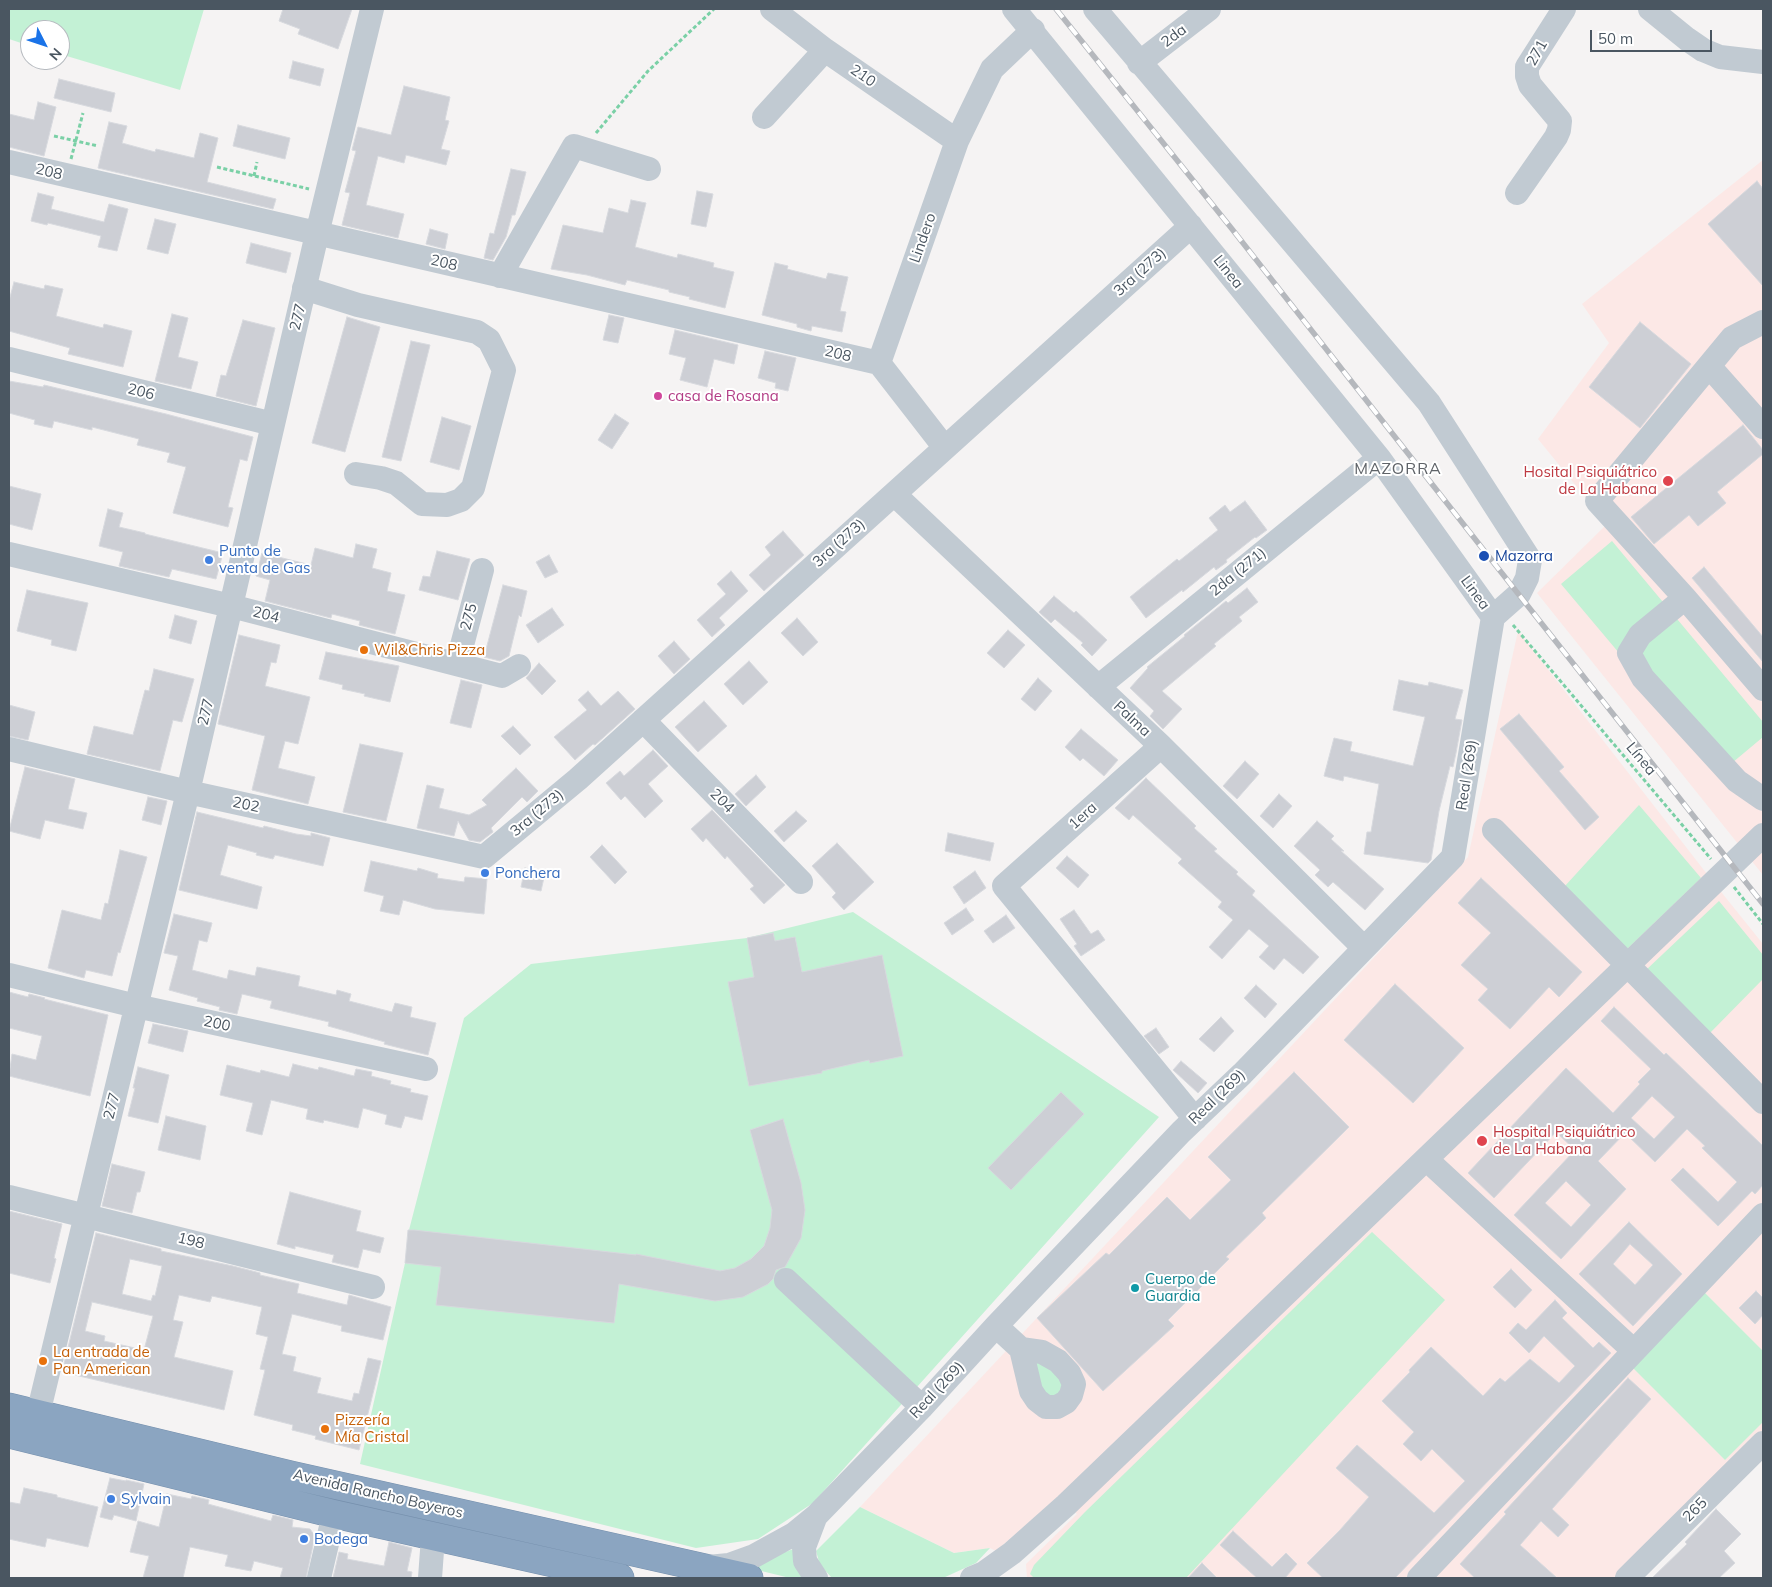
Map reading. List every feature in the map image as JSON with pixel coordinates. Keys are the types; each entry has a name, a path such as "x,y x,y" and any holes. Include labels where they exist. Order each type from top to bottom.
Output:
{"highway":[{"name":"Avenida Rancho Boyeros","path":"9,1408 749,1578"},
{"name":"Avenida Rancho Boyeros","path":"9,1434 334,1514 620,1578"}],"street":[{"name":"277","path":"38,1414 188,792 304,288 372,9"},
{"name":"210","path":"772,9 825,50 957,141"},
{"name":"Linea","path":"1014,9 1379,458 1497,614 1518,594 1527,578 1530,560 1429,403 1095,9"},
{"name":"2da","path":"1139,62 1209,9"},
{"name":"271","path":"1517,193 1556,137 1560,121 1530,85 1526,76 1527,67 1564,9"},
{"path":"1650,9 1687,39 1704,50 1720,57 1763,62"},
{"name":"Lindero","path":"879,363 957,141 992,69 1033,30"},
{"path":"764,117 825,50"},
{"path":"500,276 574,146 649,169"},
{"name":"208","path":"9,162 879,363"},
{"name":"3ra (273)","path":"484,857 578,779 1191,226"},
{"path":"304,288 358,305 477,332 489,340 504,370 473,488 461,500 447,506 422,504 396,483 381,478 356,474"},
{"path":"1763,322 1732,338 1597,500 1763,689"},
{"name":"206","path":"9,359 273,424"},
{"path":"879,363 945,448"},
{"path":"1709,366 1763,427"},
{"name":"2da (271)","path":"1098,687 1379,458"},
{"name":"Palma","path":"894,494 1160,746 1364,948"},
{"name":"204","path":"9,554 231,606 502,676 520,666"},
{"name":"275","path":"457,664 482,570"},
{"path":"1685,598 1640,635 1629,653 1643,678 1737,781 1763,800"},
{"name":"Real (269)","path":"691,1566 715,1567 729,1565 754,1556 794,1534 816,1516 1195,1120 1453,857 1497,614"},
{"name":"204","path":"643,720 801,882"},
{"name":"1era","path":"1160,746 1004,886 1195,1120"},
{"name":"202","path":"9,749 188,792 484,857"},
{"path":"1494,830 1763,1102"},
{"path":"972,1578 984,1573 1012,1553 1066,1505 1763,835"},
{"name":"200","path":"9,975 136,1006 426,1070"},
{"path":"1426,1159 1634,1351"},
{"name":"198","path":"9,1197 373,1287"},
{"path":"1419,1578 1763,1215"},
{"path":"786,1280 922,1407"},
{"path":"996,1326 1022,1350"},
{"name":"265","path":"1627,1578 1763,1442"},
{"path":"318,1578 334,1514"},
{"name":"Real (269)","path":"816,1516 804,1546 805,1561 816,1578"},
{"path":"430,1578 433,1537"},
{"path":"994,1578 1012,1553"}],"path":[{"path":"582,149 648,71 714,9"},
{"path":"67,176 83,113"},
{"path":"54,136 98,146"},
{"path":"254,176 257,162"},
{"path":"217,167 327,194"},
{"name":"Línea","path":"1497,614 1724,873 1763,924"}],"shaded area":[{"name":"Hosital Psiquiátrico de La Habana","path":"1763,160 1763,875 1537,593 1607,524 1538,439 1609,343 1582,304"},
{"name":"Hospital Psiquiátrico de La Habana","path":"1518,631 1763,944 1763,1431 1615,1578 1027,1578 1026,1564 1077,1514 1057,1498 996,1551 990,1548 954,1553 860,1507 1468,857"}],"green space":[{"path":"9,9 204,9 180,90 70,57 70,20 20,20 20,43 9,39"},
{"path":"1612,541 1763,722 1763,737 1720,773 1561,584"},
{"path":"1639,805 1701,878 1624,952 1565,886"},
{"path":"1719,901 1763,955 1763,979 1707,1036 1645,971"},
{"path":"853,912 1159,1117 813,1503 758,1539 696,1548 360,1464 405,1263 409,1230 464,1018 531,964 747,938"},
{"path":"1372,1232 1445,1300 1186,1578 1034,1578 1030,1574 1034,1565 1085,1512"},
{"path":"1704,1292 1763,1351 1763,1422 1725,1460 1631,1366"},
{"path":"1030,1358 1061,1376 1064,1394 1045,1398"},
{"path":"860,1507 954,1553 990,1548 976,1563 943,1578 832,1578 820,1565 816,1551"},
{"path":"796,1548 810,1578 790,1578 745,1567"}],"building":[{"path":"283,9 352,9 338,49 298,34 300,29 279,21"},
{"path":"293,61 324,69 320,86 289,78"},
{"path":"59,79 115,93 111,112 54,98"},
{"path":"404,86 450,97 445,120 449,121 441,149 450,151 446,165 406,155 404,163 378,156 366,205 404,214 398,238 342,225 350,193 345,192 356,151 352,150 358,127 391,135"},
{"path":"38,102 56,107 44,156 9,147 9,114 34,120"},
{"path":"109,122 127,126 122,143 155,152 156,149 194,158 200,133 218,138 207,182 276,199 273,209 98,168"},
{"path":"238,125 290,138 285,159 233,146"},
{"path":"511,169 526,172 515,215 512,215 506,237 493,260 484,258 490,233 494,234"},
{"path":"1757,181 1763,189 1763,286 1708,224"},
{"path":"697,191 713,194 706,227 691,224"},
{"path":"38,193 54,197 51,209 104,222 109,204 128,209 117,251 98,247 101,236 48,223 47,225 31,221"},
{"path":"631,200 646,203 635,247 677,258 678,254 714,263 713,267 734,272 725,308 689,299 690,297 669,292 669,290 627,280 625,285 587,275 551,269 563,225 603,233 609,208 628,213"},
{"path":"155,219 176,224 168,254 147,249"},
{"path":"430,229 448,234 445,249 426,244"},
{"path":"251,243 291,253 286,273 246,263"},
{"path":"775,263 788,266 787,269 826,279 828,273 848,277 840,311 846,312 842,332 812,326 811,331 797,327 797,324 762,315"},
{"path":"14,282 44,289 45,285 63,289 56,316 103,328 104,324 132,331 123,367 68,354 70,348 9,331 9,301"},
{"path":"172,314 188,318 178,357 198,362 191,389 155,381"},
{"path":"609,315 624,318 618,343 603,340"},
{"path":"347,317 380,327 345,452 312,443"},
{"path":"243,320 275,328 256,406 216,396 221,375 226,376"},
{"path":"1640,322 1691,364 1640,428 1589,387"},
{"path":"675,330 738,345 734,364 714,359 707,387 680,380 686,358 669,354"},
{"path":"411,341 430,345 401,461 382,457"},
{"path":"765,351 796,358 788,391 775,388 776,383 758,378"},
{"path":"9,381 43,387 44,385 253,437 247,461 240,459 228,507 233,508 228,527 173,513 186,467 167,462 170,453 137,445 139,439 92,427 92,430 54,421 52,428 34,424 35,420 9,413"},
{"path":"615,414 629,423 612,449 598,440"},
{"path":"442,417 471,426 459,470 430,462"},
{"path":"1743,425 1763,450 1763,454 1717,492 1726,503 1698,526 1689,515 1654,544 1631,517"},
{"path":"9,486 41,494 32,530 9,524"},
{"path":"1245,501 1267,530 1255,537 1216,570 1214,567 1146,618 1130,597 1177,559 1179,561 1218,530 1209,518 1225,505 1230,512"},
{"path":"108,509 123,513 119,527 223,553 216,579 172,569 169,577 119,566 123,552 99,546"},
{"path":"783,531 804,555 764,591 749,575 771,555 765,547"},
{"path":"356,544 377,549 372,568 391,573 387,591 405,595 395,634 359,625 360,621 332,614 331,618 265,601 270,580 256,576 262,553 311,565 315,548 353,558"},
{"path":"437,551 470,559 458,600 419,590 423,576 430,577"},
{"path":"549,555 558,572 545,578 536,562"},
{"path":"1704,567 1763,637 1763,662 1692,578"},
{"path":"731,571 748,591 719,618 725,625 712,637 697,620 726,594 717,584"},
{"path":"503,585 527,591 509,656 500,661 484,657"},
{"path":"1247,588 1258,602 1239,617 1242,621 1214,644 1216,646 1162,691 1182,709 1163,729 1150,716 1154,711 1130,688 1147,667 1184,635 1226,601 1228,603"},
{"path":"27,590 88,603 76,651 51,645 52,640 17,631"},
{"path":"1054,596 1074,613 1076,611 1107,640 1092,656 1081,645 1083,643 1055,619 1051,623 1039,612"},
{"path":"552,608 564,625 538,643 526,625"},
{"path":"175,615 197,621 191,644 169,638"},
{"path":"797,618 818,642 803,656 781,633"},
{"path":"1008,630 1025,645 1004,668 987,653"},
{"path":"239,635 280,645 276,663 271,662 265,686 310,697 298,744 285,741 278,768 315,777 308,804 252,790 265,736 218,724"},
{"path":"674,641 690,659 674,674 658,656"},
{"path":"326,652 399,666 390,702 342,689 343,685 319,679"},
{"path":"749,661 768,682 743,705 724,684"},
{"path":"539,663 556,681 542,695 526,678"},
{"path":"154,669 194,679 182,722 173,720 160,771 87,754 94,726 133,735 145,690 149,691"},
{"path":"1038,678 1052,691 1035,711 1021,699"},
{"path":"461,680 482,685 471,728 450,723"},
{"path":"1399,680 1428,686 1429,682 1463,690 1455,719 1462,720 1456,753 1453,767 1450,766 1439,811 1431,860 1428,863 1364,854 1367,832 1371,832 1379,784 1344,776 1343,781 1324,776 1334,738 1352,742 1350,751 1413,766 1425,717 1393,710"},
{"path":"588,691 601,706 618,691 635,709 595,745 593,744 575,760 554,737 587,710 578,700"},
{"path":"704,701 727,726 698,752 675,727"},
{"path":"9,705 35,712 28,740 9,736"},
{"path":"1519,714 1564,767 1559,771 1599,817 1585,830 1500,729"},
{"path":"513,726 531,745 520,755 501,736"},
{"path":"1081,729 1118,760 1104,776 1083,758 1080,761 1065,747"},
{"path":"360,744 403,753 386,821 343,812"},
{"path":"653,750 668,766 648,784 663,801 645,818 625,796 621,800 606,783 620,771 624,776"},
{"path":"1245,761 1259,774 1237,799 1223,786"},
{"path":"25,767 75,779 68,809 87,813 83,829 45,820 40,839 9,831"},
{"path":"516,768 538,791 527,802 522,797 491,828 493,832 480,842 469,840 458,821 454,836 417,828 427,785 444,789 439,808 469,815 487,805 482,800"},
{"path":"756,775 766,787 746,806 735,794"},
{"path":"1146,778 1196,826 1194,828 1217,849 1214,851 1238,872 1236,874 1255,891 1252,895 1319,957 1303,974 1284,958 1274,970 1259,957 1269,946 1249,929 1222,959 1209,947 1233,920 1218,907 1222,902 1178,863 1182,859 1133,815 1129,820 1115,808"},
{"path":"1279,794 1292,806 1273,828 1260,816"},
{"path":"148,797 167,801 161,825 142,820"},
{"path":"712,810 785,885 764,904 750,889 754,886 727,856 725,859 706,838 703,842 691,829"},
{"path":"796,811 807,821 784,842 774,831"},
{"path":"197,812 263,828 264,826 311,836 311,833 330,838 323,866 275,855 273,859 228,845 220,875 262,887 257,909 179,890"},
{"path":"1317,821 1334,836 1331,839 1344,851 1341,851 1384,889 1365,910 1333,882 1328,887 1315,875 1320,870 1294,846"},
{"path":"948,833 994,843 990,861 945,851"},
{"path":"837,843 874,882 844,910 832,897 836,893 812,866"},
{"path":"602,845 627,872 615,884 590,857"},
{"path":"120,850 147,857 112,976 86,970 84,978 48,968 62,910 101,920 105,903 108,904"},
{"path":"1067,856 1089,875 1078,888 1056,868"},
{"path":"371,861 417,871 418,868 438,874 437,878 464,882 465,877 487,879 484,914 435,909 403,900 399,915 380,911 384,896 364,891"},
{"path":"525,868 545,873 541,891 521,887"},
{"path":"975,871 986,888 964,904 953,887"},
{"path":"1481,878 1582,972 1559,997 1549,987 1510,1029 1478,1000 1488,989 1461,965 1491,933 1458,903"},
{"path":"966,908 974,920 952,935 944,923"},
{"path":"1074,910 1091,934 1098,930 1105,940 1081,956 1074,946 1077,944 1060,919"},
{"path":"174,914 212,923 207,942 199,940 192,970 227,979 229,970 255,976 257,967 300,976 298,986 336,995 337,990 351,994 349,1001 392,1012 395,1003 412,1007 410,1017 436,1023 428,1055 384,1044 385,1042 328,1026 329,1022 270,1008 272,1001 242,994 237,1014 219,1010 220,1007 197,1001 198,998 169,990 178,956 164,953"},
{"path":"1006,915 1015,928 993,943 984,931"},
{"path":"773,933 775,941 795,937 802,972 882,955 903,1056 870,1063 869,1060 822,1071 822,1073 749,1086 728,982 754,977 747,938"},
{"path":"1395,984 1464,1048 1413,1103 1344,1040"},
{"path":"1256,985 1277,1004 1265,1018 1244,998"},
{"path":"9,992 28,997 29,994 108,1015 90,1096 9,1076 12,1054 36,1060 42,1036 9,1028"},
{"path":"1614,1007 1664,1055 1666,1053 1763,1146 1763,1185 1755,1194 1752,1191 1718,1226 1671,1180 1683,1168 1718,1202 1737,1182 1702,1148 1705,1146 1687,1129 1655,1162 1625,1133 1598,1161 1626,1189 1561,1259 1514,1215 1575,1150 1556,1132 1494,1198 1468,1173 1566,1068 1613,1113 1640,1084 1638,1082 1651,1069 1601,1021","holes":["1652,1096 1675,1117 1654,1139 1631,1118","1566,1181 1591,1205 1571,1227 1545,1203"]},
{"path":"1221,1017 1234,1031 1214,1052 1199,1039"},
{"path":"153,1024 188,1031 183,1052 148,1043"},
{"path":"1156,1028 1169,1047 1159,1054 1144,1036"},
{"path":"1181,1061 1207,1083 1198,1093 1173,1070"},
{"path":"293,1064 318,1070 319,1067 354,1076 356,1069 372,1072 371,1076 391,1081 390,1084 411,1089 410,1092 428,1096 422,1120 405,1116 401,1128 385,1124 387,1115 363,1108 358,1128 324,1120 323,1123 306,1119 308,1109 271,1100 262,1135 246,1131 253,1103 220,1095 227,1065 260,1073 261,1070 289,1077"},
{"path":"138,1067 169,1075 158,1123 128,1116"},
{"path":"1294,1072 1349,1127 1262,1213 1266,1218 1226,1257 1229,1259 1168,1320 1174,1326 1103,1391 1037,1318 1106,1253 1109,1255 1167,1197 1190,1220 1231,1180 1208,1157"},
{"path":"1061,1092 1084,1114 1011,1190 988,1168"},
{"path":"166,1116 206,1126 200,1160 158,1150"},
{"path":"783,1119 801,1183 805,1210 801,1238 785,1267 776,1270 773,1279 768,1284 743,1297 715,1301 619,1284 614,1323 436,1305 441,1267 405,1263 408,1230 414,1230 636,1254 720,1271 735,1268 751,1259 764,1246 770,1228 772,1210 750,1130"},
{"path":"112,1164 145,1172 140,1192 137,1192 132,1213 102,1206"},
{"path":"290,1192 361,1211 356,1231 384,1238 380,1253 363,1249 358,1268 332,1262 334,1255 277,1244"},
{"path":"9,1211 62,1224 50,1283 9,1273"},
{"path":"1629,1222 1682,1274 1633,1326 1579,1274","holes":["1630,1244 1653,1265 1635,1285 1613,1264"]},
{"path":"96,1233 161,1249 161,1251 233,1266 260,1273 260,1275 299,1284 297,1293 347,1305 349,1295 391,1307 383,1340 341,1331 342,1326 292,1314 282,1354 296,1357 293,1371 321,1378 317,1393 352,1401 354,1393 359,1394 368,1358 381,1361 359,1450 315,1439 316,1436 292,1430 293,1425 254,1415 265,1370 260,1369 268,1337 256,1334 262,1307 212,1296 210,1302 179,1295 173,1320 183,1322 174,1357 233,1371 224,1410 62,1372","holes":["130,1259 162,1266 155,1296 153,1295 151,1301 122,1294","92,1302 153,1316 144,1350 104,1341 105,1336 85,1331"]},
{"path":"1511,1269 1532,1290 1515,1308 1493,1287"},
{"path":"1756,1291 1763,1298 1763,1315 1755,1324 1739,1308"},
{"path":"1555,1300 1567,1313 1562,1318 1593,1348 1599,1342 1611,1353 1395,1578 1323,1578 1307,1563 1369,1497 1336,1468 1357,1445 1434,1513 1465,1481 1432,1449 1421,1461 1403,1444 1414,1432 1382,1401 1431,1347 1483,1396 1500,1378 1505,1382 1530,1359 1559,1383 1575,1366 1544,1336 1529,1353 1509,1333 1518,1323 1526,1330"},
{"path":"1628,1378 1651,1399 1552,1509 1569,1525 1558,1537 1541,1521 1520,1545 1557,1578 1475,1578 1460,1564 1506,1514 1504,1512"},
{"path":"110,1478 144,1484 136,1521 114,1515 112,1520 100,1517"},
{"path":"24,1488 98,1507 88,1547 47,1538 45,1547 9,1539 9,1502 20,1504"},
{"path":"167,1494 191,1499 192,1496 209,1500 208,1504 271,1521 273,1515 293,1520 292,1527 310,1529 315,1536 306,1578 280,1578 283,1568 254,1561 251,1571 225,1566 228,1555 190,1547 183,1578 143,1578 149,1556 130,1552 138,1521 159,1527"},
{"path":"1716,1509 1741,1534 1724,1551 1735,1563 1719,1578 1652,1578 1687,1544 1685,1542"},
{"path":"1233,1531 1272,1567 1286,1553 1297,1564 1285,1578 1257,1578 1220,1545"},
{"path":"389,1542 412,1548 407,1571 412,1572 411,1578 333,1578 339,1552 348,1554 347,1559 384,1566"},
{"path":"1202,1563 1217,1578 1188,1578"}],"railway":[{"path":"1056,9 1232,229 1763,904"}],"place":[{"name":"casa de Rosana","path":"658,396"},
{"name":"Hosital Psiquiátrico de La Habana","path":"1668,481"},
{"name":"Mazorra","path":"1484,556"},
{"name":"Punto de venta de Gas","path":"209,560"},
{"name":"Wil&Chris Pizza","path":"364,650"},
{"name":"Ponchera","path":"485,873"},
{"name":"Hospital Psiquiátrico de La Habana","path":"1482,1141"},
{"name":"Cuerpo de Guardia","path":"1135,1288"},
{"name":"La entrada de Pan American","path":"43,1361"},
{"name":"Pizzería Mía Cristal","path":"325,1429"},
{"name":"Sylvain","path":"111,1499"},
{"name":"Bodega","path":"304,1539"}],"district":[{"name":"MAZORRA","path":"1398,469"}]}
